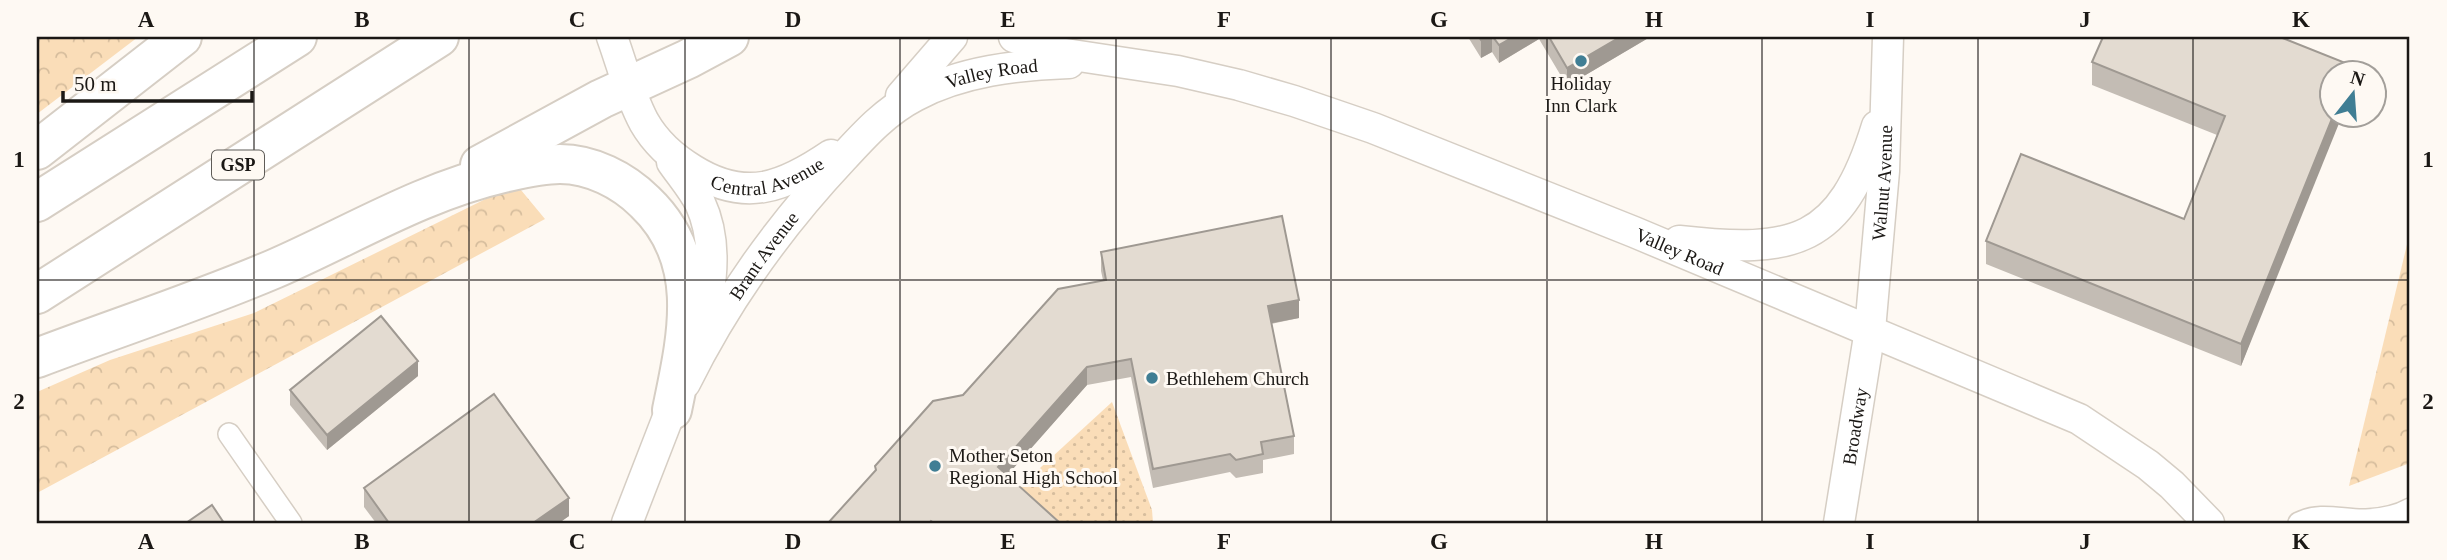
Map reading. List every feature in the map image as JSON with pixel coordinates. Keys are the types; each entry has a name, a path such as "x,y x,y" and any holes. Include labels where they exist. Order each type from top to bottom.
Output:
{"highway":[{"path":"37,150 182,37"},
{"path":"37,202 296,37"},
{"name":"GSP","path":"37,294 439,37"},
{"path":"395,211 629,85 729,37"},
{"path":"37,358 255,277 447,189 485,177 536,166 561,164 598,172 638,194 668,230 678,249 685,270 688,297 672,410"}],"street":[{"name":"Central Avenue","path":"612,37 636,105 658,142 677,160 701,175 727,186 752,189 797,177 838,151 880,119 953,37"},
{"name":"Valley Road","path":"1014,37 1059,53 1178,71 1294,101 1394,136 1634,232 2048,404 2087,424 2148,465 2209,523"},
{"name":"Walnut Avenue","path":"1870,330 1884,172 1888,37"},
{"name":"Valley Road","path":"880,119 916,95 965,76 1028,66 1112,63"},
{"path":"1634,232 1695,243 1747,246 1771,244 1805,236 1829,219 1858,174 1873,141 1887,85"},
{"name":"Brant Avenue","path":"672,410 709,337 745,279 813,190 880,119"},
{"name":"Brant Avenue","path":"628,523 672,410 710,286 711,251 705,218 699,203 658,142"},
{"name":"Broadway","path":"1839,523 1870,330"},
{"path":"229,434 290,523"},
{"path":"2300,523 2328,517 2367,520 2401,514 2410,509"}],"green space":[{"path":"37,37 138,37 37,114"},
{"path":"516,184 545,219 37,493 37,392 110,360 254,313"},
{"path":"2410,232 2410,463 2349,486"},
{"path":"1112,402 1152,510 1153,523 1047,523 1015,491"}],"building":[{"path":"1493,37 1513,37 1499,45"},
{"path":"1549,37 1620,37 1567,68"},
{"path":"2103,37 2280,37 2338,60 2318,60 2318,130 2327,130 2241,344 1986,241 2021,154 2184,219 2225,116 2092,62"},
{"path":"1282,216 1299,300 1268,306 1294,436 1261,442 1263,454 1236,460 1230,454 1153,469 1131,359 1087,367 998,467 1060,523 828,523 933,401 963,395 1058,289 1106,280 1101,252"},
{"path":"381,316 418,361 327,435 290,390"},
{"path":"494,394 569,498 533,523 389,523 364,488"},
{"path":"212,505 224,523 186,523"}],"place":[{"name":"Holiday Inn Clark","path":"1581,61"},
{"name":"Bethlehem Church","path":"1152,378"},
{"name":"Mother Seton Regional High School","path":"935,466"}]}
